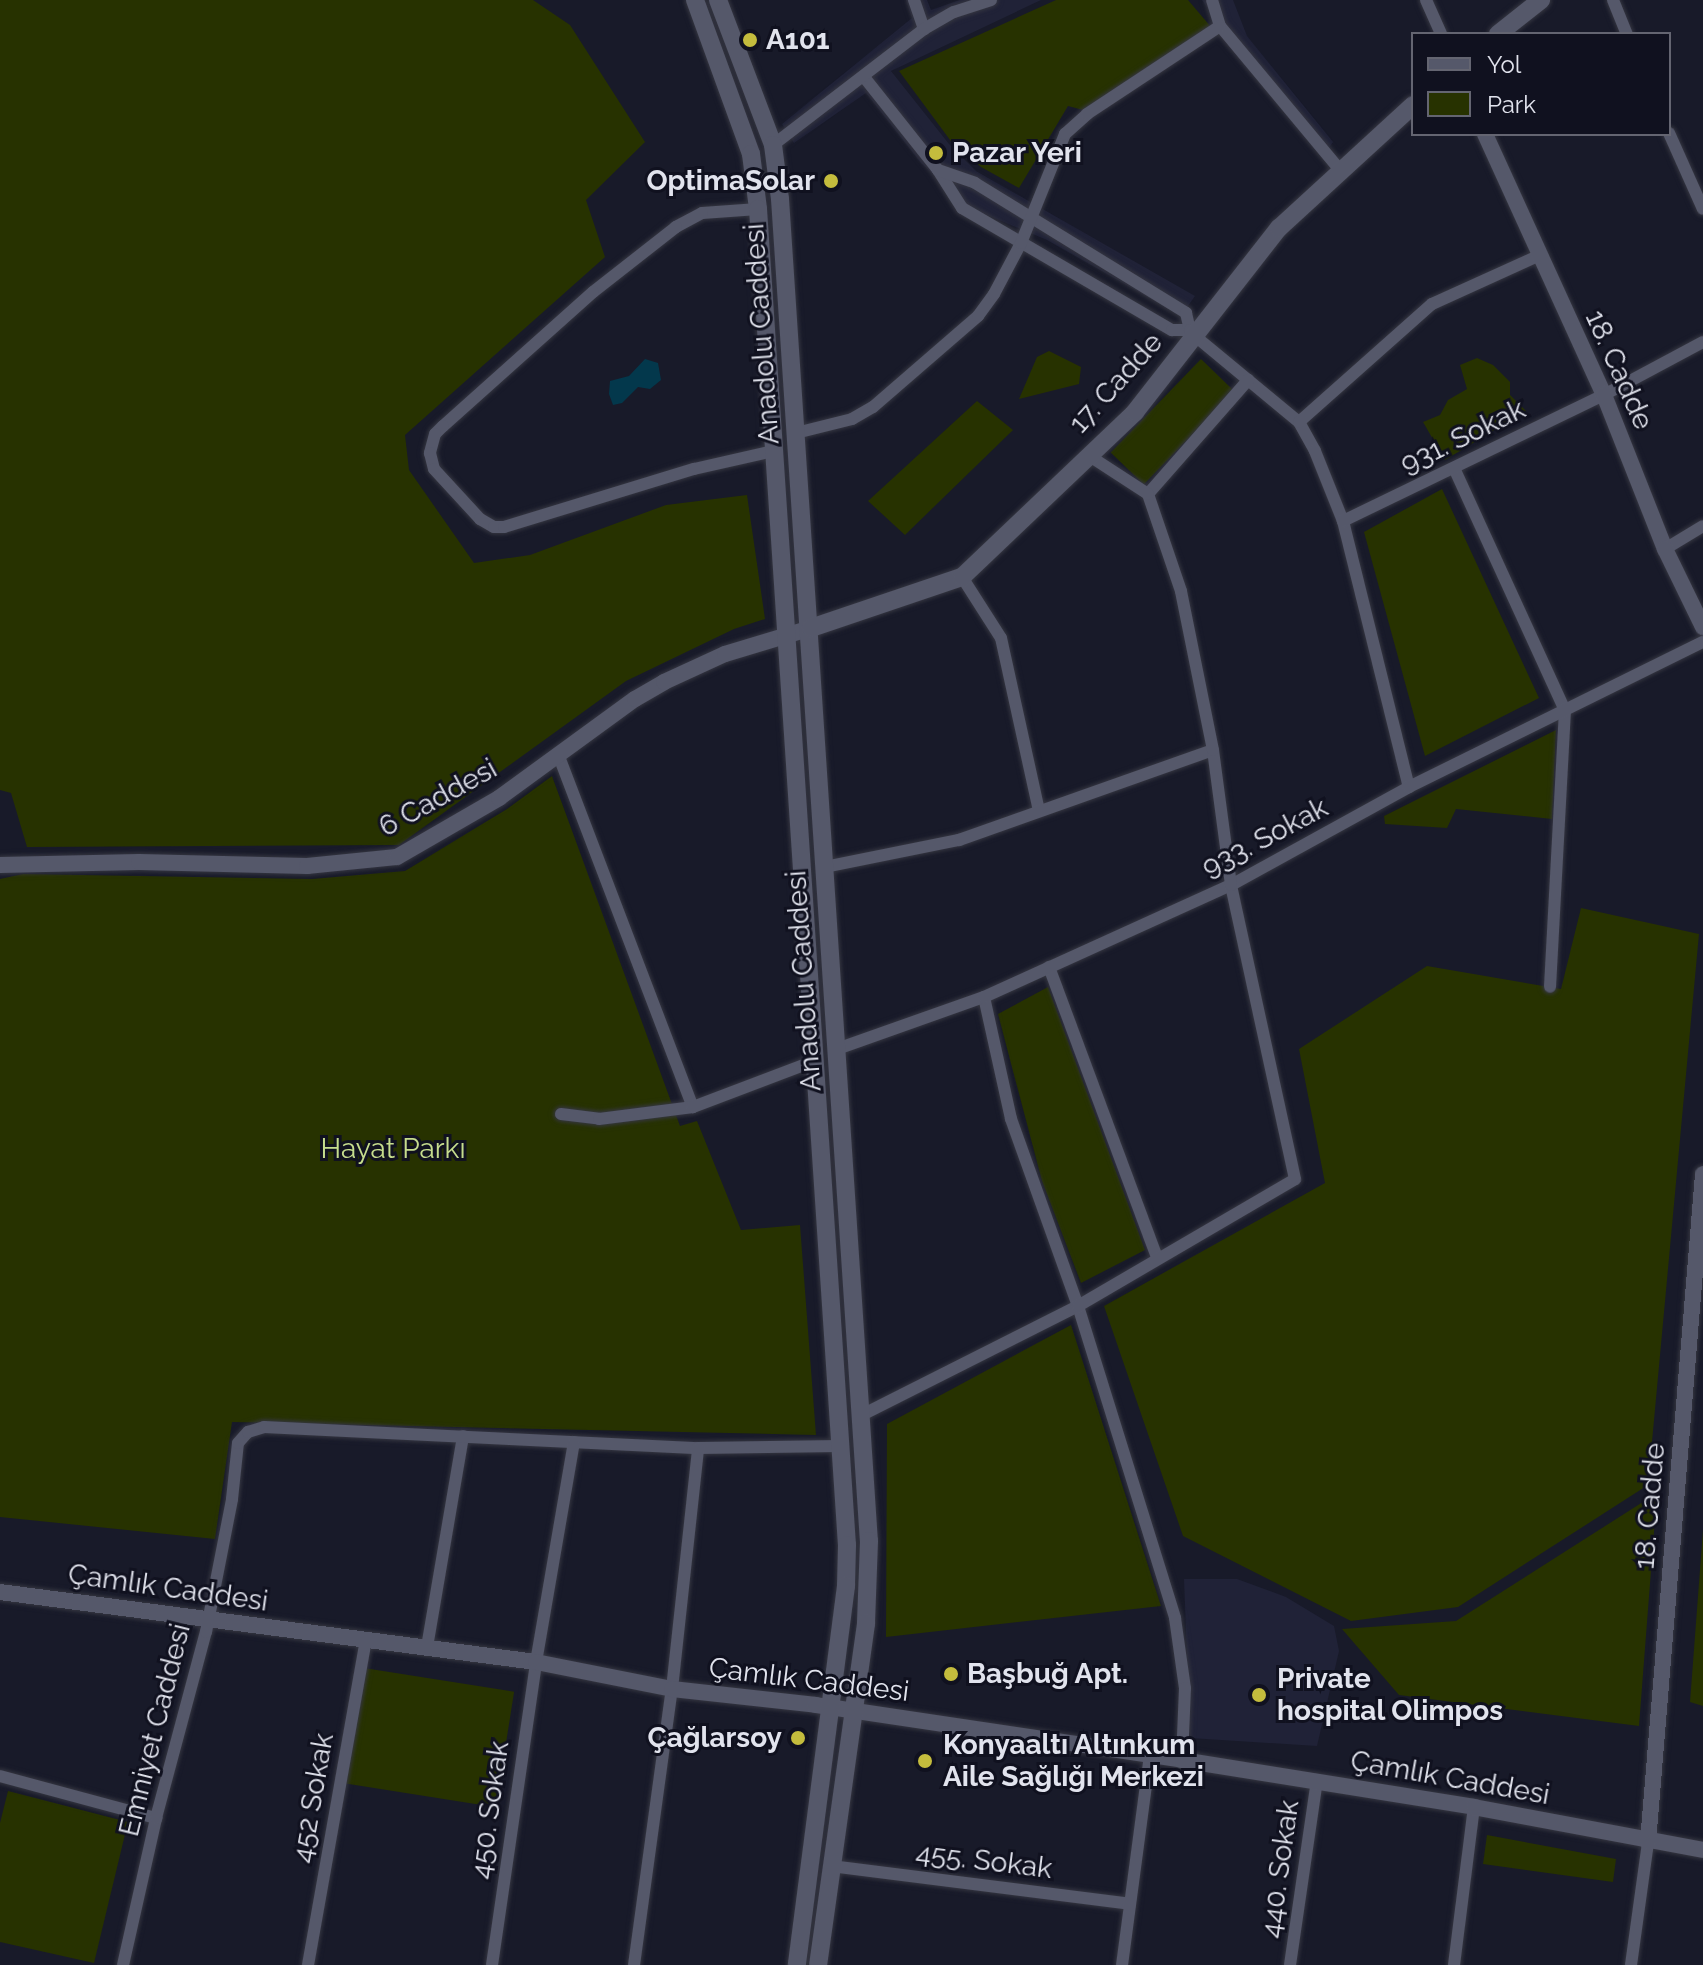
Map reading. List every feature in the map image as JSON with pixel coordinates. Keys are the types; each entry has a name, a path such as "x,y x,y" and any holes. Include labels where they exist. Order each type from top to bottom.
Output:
{"main road":[{"name":"Anadolu Caddesi","path":"695,0 751,154 758,209 840,1446 846,1586 797,1965"},
{"name":"Anadolu Caddesi","path":"718,0 773,145 811,628 870,1581 818,1965"},
{"path":"1501,32 1541,0"},
{"name":"17. Cadde","path":"811,628 962,577 1135,412 1192,333 1279,228 1339,169 1411,107"}],"street":[{"path":"914,0 924,29"},
{"path":"773,145 924,29 954,12 991,0"},
{"path":"1212,0 1220,26 1339,169"},
{"path":"1426,0 1440,32"},
{"path":"1613,0 1626,32"},
{"path":"796,433 852,419 885,398 987,306 1021,243 1060,141 1071,126 1220,26"},
{"path":"864,77 938,170 962,208 1172,330 1192,333 1299,422 1315,451 1343,521 1409,787"},
{"name":"18. Cadde","path":"1486,136 1604,395 1665,549 1703,627"},
{"path":"1670,136 1703,209"},
{"path":"938,170 975,183 1186,313 1192,333"},
{"path":"758,209 702,213 676,227 593,292 443,426 435,434 430,453 434,469 480,519 494,527 504,527 694,469 774,451"},
{"path":"1299,422 1432,304 1538,256"},
{"name":"931. Sokak","path":"1343,521 1604,395 1703,342"},
{"path":"1148,494 1248,380"},
{"path":"860,1416 1078,1306 1295,1179 1231,885 1213,750 1181,591 1148,494 1088,455"},
{"path":"1454,468 1565,710 1550,987"},
{"path":"1665,549 1703,526"},
{"path":"962,577 1001,638 1039,811"},
{"name":"6 Caddesi","path":"0,865 139,862 307,866 397,857 499,798 664,682 725,654 811,628"},
{"name":"933. Sokak","path":"837,1049 984,997 1231,885 1409,787 1703,642"},
{"path":"825,867 959,840 1213,750"},
{"path":"558,754 693,1107"},
{"path":"1049,967 1157,1257"},
{"path":"984,997 1011,1119 1078,1306 1175,1618 1185,1688 1182,1760"},
{"path":"561,1114 599,1119 693,1107 814,1061"},
{"name":"18. Cadde","path":"1648,1842 1703,1174"},
{"name":"Emniyet Caddesi","path":"123,1965 156,1818 208,1620 232,1499 238,1443 248,1432 264,1427 463,1436"},
{"path":"427,1647 463,1436 698,1448 840,1446"},
{"name":"450. Sokak","path":"492,1965 536,1662 574,1442"},
{"path":"634,1965 672,1689 698,1448"},
{"name":"Çamlık Caddesi","path":"0,1592 536,1662 672,1689 831,1707 1317,1780 1703,1850"},
{"name":"452 Sokak","path":"308,1965 366,1640"},
{"path":"1122,1965 1150,1755"},
{"path":"0,1776 156,1818"},
{"name":"440. Sokak","path":"1290,1965 1317,1780"},
{"path":"1454,1965 1474,1807"},
{"path":"1631,1965 1648,1842"},
{"name":"455. Sokak","path":"831,1866 1130,1904"}],"shaded area":[{"name":"Pazar Yeri","path":"906,0 927,0 931,10 960,0 1041,0 891,71 949,144 976,171 1195,296 1181,316 1047,240 970,208 921,163 866,93 794,143 782,124 912,18"},
{"path":"1202,0 1233,0 1247,36 1333,142 1322,158 1266,91"},
{"path":"645,359 658,363 661,380 650,389 638,387 622,403 613,405 609,394 610,381 629,376"},
{"name":"Private hospital Olimpos","path":"1184,1579 1237,1579 1286,1597 1334,1626 1339,1651 1317,1746 1190,1738"}],"green space":[{"path":"0,0 533,0 570,25 645,142 586,200 605,257 405,435 409,470 474,563 530,555 666,505 747,495 765,619 734,629 626,681 399,845 27,847 11,793 0,790"},
{"path":"1056,0 1188,0 1211,27 1083,110 1068,106 1019,188 981,167 953,144 899,71"},
{"path":"1049,351 1081,367 1079,384 1019,399 1037,357"},
{"path":"1477,358 1493,365 1510,382 1510,395 1526,411 1445,460 1423,422 1440,415 1448,400 1467,389 1460,365"},
{"path":"1201,359 1234,391 1144,484 1111,453"},
{"path":"977,401 1013,430 905,535 868,501"},
{"path":"1442,489 1539,698 1425,756 1364,532"},
{"path":"1556,730 1552,819 1456,809 1447,828 1385,824 1384,816"},
{"name":"Hayat Parkı","path":"552,776 680,1126 697,1121 741,1230 800,1225 816,1435 232,1422 215,1539 0,1517 0,879 23,874 312,879 405,871 507,809"},
{"path":"1581,908 1699,934 1648,1485 1458,1607 1351,1621 1183,1536 1104,1306 1325,1183 1299,1049 1427,966 1561,989"},
{"path":"1048,987 1145,1250 1081,1283 1042,1181 998,1014"},
{"path":"1071,1325 1161,1606 886,1637 887,1424"},
{"path":"1657,1493 1639,1726 1399,1695 1342,1629 1456,1621"},
{"path":"1703,1530 1703,1706 1690,1702"},
{"path":"364,1668 514,1692 496,1807 346,1784"},
{"path":"8,1791 128,1822 94,1963 0,1942 0,1823"},
{"path":"1487,1835 1616,1859 1613,1882 1483,1864"}],"place":[{"name":"A101","path":"750,40"},
{"name":"Pazar Yeri","path":"936,153"},
{"name":"OptimaSolar","path":"831,181"},
{"name":"Başbuğ Apt.","path":"951,1674"},
{"name":"Private hospital Olimpos","path":"1259,1695"},
{"name":"Çağlarsoy","path":"798,1738"},
{"name":"Konyaaltı Altınkum Aile Sağlığı Merkezi","path":"925,1761"}]}
